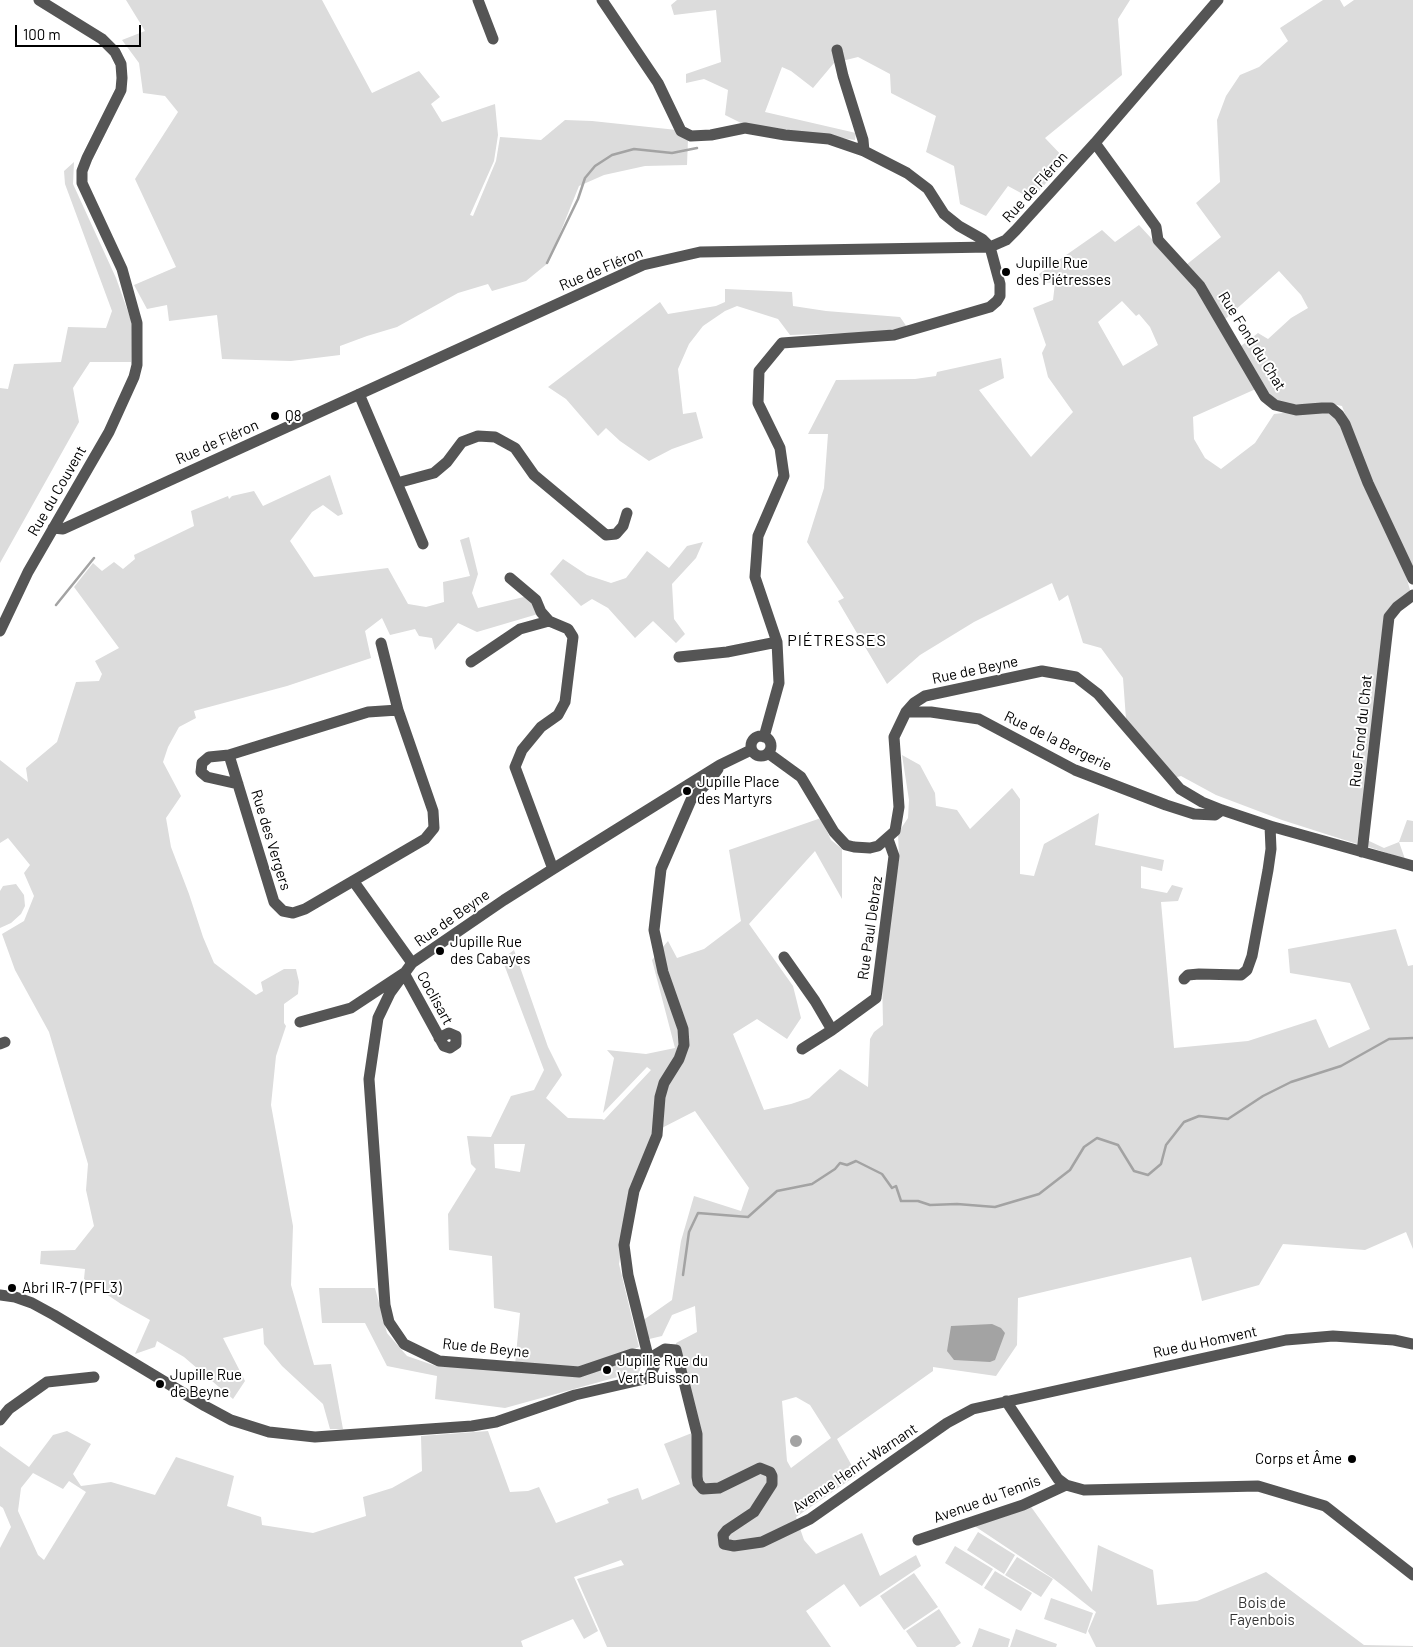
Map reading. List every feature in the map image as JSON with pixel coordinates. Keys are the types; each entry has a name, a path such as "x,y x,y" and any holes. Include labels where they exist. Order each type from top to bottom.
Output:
{"street":[{"name":"Rue du Couvent","path":"0,631 28,572 109,432 134,378 137,364 138,323 122,269 82,183 82,171 87,158 121,90 121,64 115,52 102,39 39,0"},
{"path":"478,0 493,39"},
{"path":"602,0 658,82 681,131 692,136 712,135 745,128 786,135 829,139 864,151 907,173 928,189 944,214 958,226 982,239 990,247 1000,284 1000,296 997,302 990,307 894,335 782,343 760,371 758,403 780,448 784,476 758,536 755,577 777,642 779,683 764,737"},
{"name":"Rue de Fléron","path":"53,528 63,529 643,265 700,252 990,247 1006,240 1095,143 1218,0"},
{"path":"837,50 842,76 863,140 864,151"},
{"name":"Rue Fond du Chat","path":"1095,143 1156,227 1158,240 1200,286 1265,397 1275,405 1296,410 1331,408 1339,415 1345,424 1368,483 1413,579"},
{"path":"359,394 423,544"},
{"path":"397,483 434,473 447,462 462,442 478,436 495,437 515,448 534,475 606,535 616,534 623,526 627,513"},
{"path":"510,578 536,600 541,612 549,621 568,629 573,637 565,702 558,715 541,727 522,750 515,767 553,869"},
{"name":"Rue Fond du Chat","path":"1362,852 1389,616 1396,607 1413,594"},
{"path":"472,662 520,630 549,621"},
{"name":"Rue des Vergers","path":"230,755 274,902 283,911 293,914 306,909 426,839 434,828 433,811 398,710 382,642"},
{"path":"679,657 726,652 777,642"},
{"name":"Rue de Beyne","path":"888,839 895,831 900,807 894,737 906,712 914,703 925,696 1042,671 1076,677 1098,694 1180,789 1202,802 1270,826 1413,866"},
{"name":"Rue des Vergers","path":"238,784 207,778 201,772 202,763 209,757 230,755 368,712 398,710"},
{"name":"Rue de la Bergerie","path":"906,712 932,712 979,719 1075,770 1166,805 1194,814 1215,815 1222,810"},
{"path":"762,735 764,737 770,740 771,750 764,756 755,756 750,748 753,739 762,735"},
{"name":"Rue de Beyne","path":"649,1357 632,1354 578,1372 439,1360 404,1344 389,1322 385,1305 369,1079 378,1018 390,994 412,963 553,869 720,765 751,750"},
{"path":"768,754 801,777 834,832 846,845 870,848 878,846 888,839"},
{"path":"0,1295 15,1297 32,1303 205,1406 231,1420 269,1432 315,1437 472,1426 496,1422 575,1395 649,1378 654,1366 649,1357 628,1275 624,1245 634,1191 657,1135 660,1098 664,1083 679,1059 684,1045 683,1029 663,972 654,930 661,869 691,800 710,780 720,765"},
{"path":"1184,980 1188,975 1241,975 1247,970 1252,956 1268,870 1271,849 1270,826"},
{"name":"Rue Paul Debraz","path":"802,1049 876,998 894,856 888,839"},
{"path":"354,882 412,963"},
{"path":"784,957 832,1030"},
{"path":"300,1022 351,1008 404,973"},
{"name":"Coclisart","path":"404,973 439,1038"},
{"name":"Rue du Homvent","path":"1006,1402 1286,1340 1333,1336 1394,1340 1413,1344"},
{"name":"Avenue Henri-Warnant","path":"649,1357 665,1349 676,1350 697,1434 697,1477 698,1483 703,1489 719,1488 760,1468 770,1472 772,1476 772,1484 754,1512 727,1530 723,1535 724,1544 734,1546 762,1542 810,1519 947,1423 973,1409 1006,1402"},
{"path":"1,1417 47,1382 94,1377"},
{"path":"1006,1402 1058,1479 1066,1485 1084,1490 1258,1486 1325,1506 1413,1575"},
{"name":"Avenue du Tennis","path":"918,1540 1022,1505 1066,1485"}],"green space":[{"path":"126,0 322,0 372,93 419,71 440,97 431,104 442,122 495,104 498,135 494,161 470,215 473,216 496,161 500,137 541,140 565,120 677,130 688,139 687,165 645,166 604,175 579,186 548,263 526,281 492,291 488,284 458,293 397,327 340,346 340,355 291,361 222,359 217,315 169,321 167,305 147,309 134,285 176,267 135,179 178,112 165,96 143,93 139,63 122,40 145,31"},
{"path":"677,0 1130,0 1118,19 1122,75 1045,138 1066,160 1032,199 1008,186 986,216 960,204 954,166 926,152 936,116 891,93 890,74 858,57 834,63 813,88 791,71 782,67 765,112 856,133 855,140 741,123 725,115 728,90 704,79 686,83 686,74 721,62 716,10 674,15 671,5"},
{"path":"1323,0 1340,0 1344,7 1354,0 1413,0 1413,568 1372,484 1342,406 1332,404 1288,404 1276,400 1261,384 1241,346 1258,333 1268,339 1291,318 1308,308 1301,295 1279,271 1223,321 1186,265 1221,237 1196,203 1220,182 1217,120 1226,96 1240,75 1259,67 1288,41 1280,28"},
{"path":"74,162 73,184 116,278 132,323 131,362 90,362 73,388 79,422 0,563 0,388 8,389 14,364 61,362 68,327 106,328 112,311 65,184 64,171"},
{"path":"1139,225 1197,288 1258,388 1193,417 1194,439 1205,458 1221,469 1255,443 1274,414 1292,412 1330,413 1340,424 1403,565 1410,590 1393,606 1357,844 1282,820 1216,795 1181,776 1173,778 1126,719 1123,678 1101,648 1083,643 1068,595 1059,601 1052,583 974,622 920,655 887,684 838,601 844,598 807,542 824,488 828,434 808,434 836,380 915,379 936,376 937,372 1001,358 1004,378 979,390 1031,457 1073,412 1048,377 1042,353 1046,345 1033,308 1053,300 1055,283 1043,282 1039,274 1102,230 1115,242","holes":["1122,301 1136,316 1139,314 1150,327 1158,345 1123,366 1098,322"]},
{"path":"725,289 792,292 793,306 826,311 900,317 907,327 877,332 790,335 778,319 737,306 725,311 703,326 689,344 678,369 683,414 696,412 703,438 672,449 649,461 620,441 606,428 598,436 566,399 548,387 660,302 668,314 716,306 725,302"},
{"path":"330,475 343,514 338,516 323,505 312,512 290,541 314,577 388,568 408,604 426,607 444,602 443,582 470,576 460,540 469,537 478,574 472,593 478,608 528,596 538,614 477,632 458,623 435,650 432,638 419,636 415,629 390,635 382,618 365,631 371,658 287,686 194,711 196,718 179,727 168,747 163,762 181,796 166,818 171,847 214,963 256,995 263,991 261,982 284,969 296,969 299,982 298,994 284,1004 284,1023 286,1026 276,1056 271,1105 293,1226 291,1285 314,1365 331,1364 343,1429 330,1429 323,1404 282,1366 264,1344 263,1328 223,1338 245,1381 233,1399 184,1357 157,1341 155,1347 135,1354 150,1320 121,1304 84,1279 85,1269 40,1264 41,1251 75,1250 94,1226 86,1190 88,1164 49,1032 15,970 2,934 24,921 34,896 24,873 30,865 8,838 0,843 0,760 28,782 26,768 57,742 76,682 99,681 102,674 95,661 119,648 74,587 93,563 102,571 114,562 123,569 135,559 134,555 194,526 191,511 228,496 229,499 232,496 254,491 263,506"},
{"path":"703,542 696,558 672,584 674,619 685,634 676,643 653,621 635,638 608,608 592,599 581,606 550,574 563,559 587,575 611,583 626,578 647,551 669,568 687,546"},
{"path":"902,755 920,765 935,793 936,806 957,810 970,829 1012,788 1020,799 1020,874 1034,876 1044,844 1099,813 1095,845 1164,860 1162,871 1141,866 1141,888 1167,893 1172,885 1183,888 1178,901 1161,902 1174,1048 1248,1041 1316,1019 1329,1048 1370,1029 1350,983 1290,973 1288,949 1396,929 1408,966 1413,965 1413,1249 1406,1232 1365,1250 1283,1244 1259,1285 1202,1301 1191,1257 1018,1298 1017,1345 996,1376 933,1367 933,1371 837,1439 857,1475 796,1517 804,1540 816,1554 862,1533 880,1576 916,1555 921,1566 860,1607 844,1584 806,1611 831,1647 607,1647 577,1579 624,1565 621,1560 574,1577 598,1631 584,1639 573,1619 521,1641 523,1647 0,1647 0,1548 11,1527 3,1508 0,1506 0,1446 29,1467 53,1435 67,1431 91,1444 73,1474 81,1486 111,1482 155,1495 176,1457 234,1476 227,1506 261,1517 262,1525 313,1533 366,1516 363,1497 392,1488 422,1471 421,1436 488,1431 510,1492 528,1491 539,1487 556,1523 609,1503 607,1499 638,1488 642,1500 680,1484 664,1444 697,1431 676,1343 697,1332 695,1306 672,1315 662,1336 645,1340 642,1321 672,1300 681,1241 694,1196 741,1211 749,1188 695,1111 654,1132 630,1190 619,1264 639,1347 579,1369 515,1365 520,1313 494,1308 492,1256 449,1250 448,1214 476,1169 471,1164 467,1136 491,1137 511,1096 534,1090 544,1070 502,959 514,950 548,1047 562,1075 546,1098 568,1118 604,1120 651,1070 647,1067 603,1113 614,1058 607,1050 646,1054 675,1048 652,960 668,941 677,958 704,949 741,921 729,850 821,818 831,840 842,849 842,899 815,851 749,924 793,986 801,1018 787,1039 757,1019 733,1034 764,1110 809,1098 840,1069 868,1087 870,1039 874,1032 883,1025 882,975 899,858 898,833 908,818 909,800","holes":["494,1144 525,1144 520,1172 495,1168","796,1397 810,1405 831,1438 791,1468 787,1461 782,1401","33,1473 63,1489 69,1481 86,1492 44,1560 38,1555 18,1511 21,1488"]},
{"path":"1407,820 1413,821 1413,842 1399,842"},
{"path":"1367,840 1384,848 1399,842 1405,859 1366,846"},
{"path":"16,884 24,895 25,906 21,914 11,923 0,928 0,891 3,886"},
{"path":"319,1288 375,1288 387,1333 407,1356 436,1366 584,1374 632,1361 642,1364 639,1373 632,1373 505,1408 435,1399 437,1376 387,1366 365,1323 322,1323"},
{"name":"Bois de Fayenbois","path":"1029,1504 1092,1592 1098,1545 1153,1570 1157,1605 1197,1601 1266,1572 1364,1645 1413,1647 1096,1647 1088,1631 1096,1612 1054,1579 970,1523"},
{"path":"978,1532 1015,1555 1004,1574 967,1550"},
{"path":"955,1546 993,1569 982,1586 945,1563"},
{"path":"1017,1557 1053,1579 1041,1597 1005,1575"},
{"path":"995,1571 1032,1593 1021,1611 984,1588"},
{"path":"914,1573 938,1607 904,1630 880,1596"},
{"path":"1051,1598 1093,1613 1086,1634 1044,1619"},
{"path":"939,1609 961,1643 955,1647 917,1647 906,1631"},
{"path":"979,1628 1010,1639 1008,1647 972,1647"},
{"path":"1016,1629 1057,1644 1056,1647 1010,1647"}],"shaded area":[{"path":"992,1324 1001,1328 1005,1333 995,1360 990,1362 954,1360 947,1351 951,1326"},
{"path":"796,1435 802,1441 796,1447 790,1441"}],"waterway":[{"path":"547,263 578,199 585,178 595,166 612,155 634,149 672,153 697,148"},
{"path":"56,605 94,558"},
{"path":"683,1275 689,1232 698,1213 748,1217 777,1191 812,1184 835,1169 840,1163 847,1165 856,1161 882,1174 892,1188 896,1186 901,1201 918,1201 930,1205 957,1204 995,1207 1039,1194 1070,1170 1084,1147 1097,1138 1118,1145 1134,1171 1148,1175 1161,1164 1166,1145 1184,1122 1199,1116 1228,1119 1263,1096 1291,1082 1341,1066 1389,1039 1413,1038"}],"place":[{"name":"Jupille Rue des Piétresses","path":"1006,272"},
{"name":"Q8","path":"275,416"},
{"name":"Jupille Place des Martyrs","path":"687,791"},
{"name":"Jupille Rue des Cabayes","path":"440,951"},
{"name":"Abri IR-7 (PFL3)","path":"12,1288"},
{"name":"Jupille Rue du Vert Buisson","path":"607,1370"},
{"name":"Jupille Rue de Beyne","path":"160,1384"},
{"name":"Corps et Âme","path":"1352,1459"}],"district":[{"name":"PIÉTRESSES","path":"837,641"}]}
